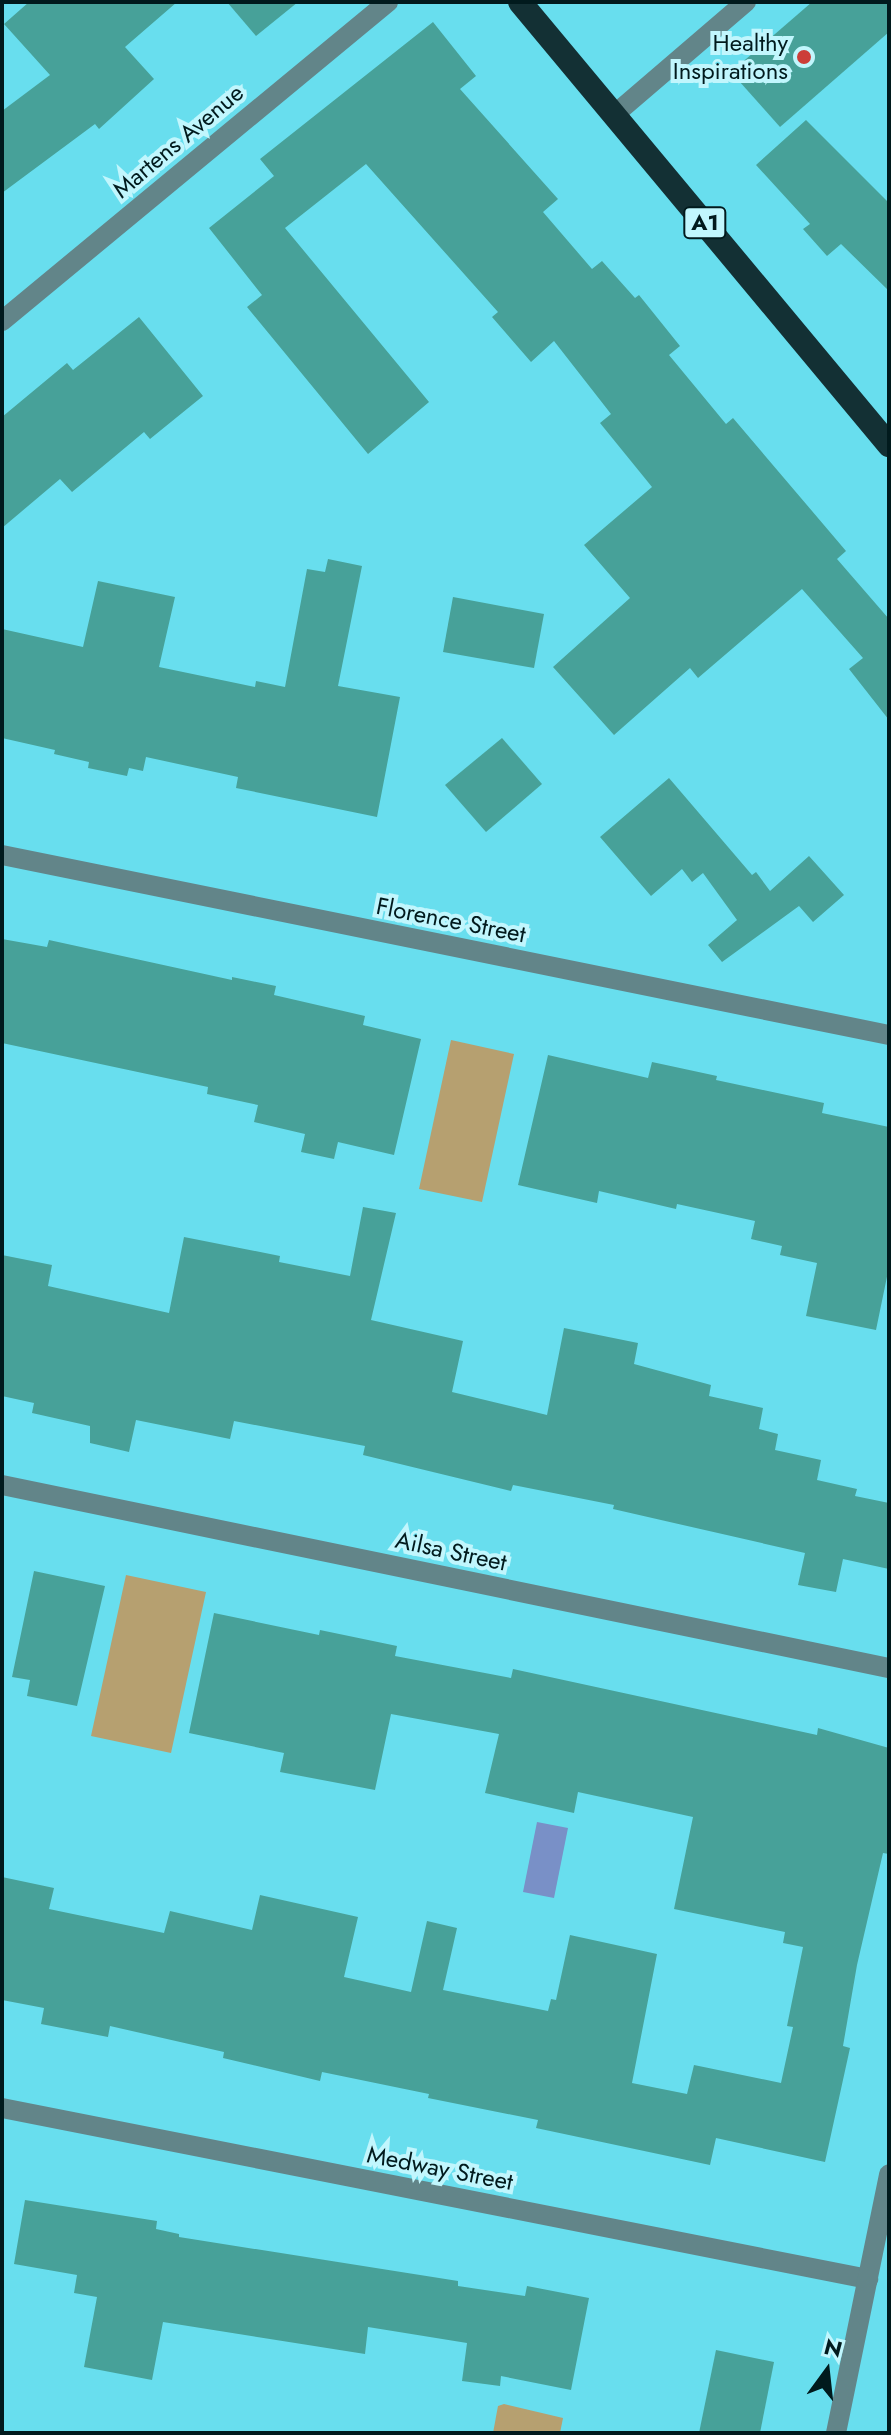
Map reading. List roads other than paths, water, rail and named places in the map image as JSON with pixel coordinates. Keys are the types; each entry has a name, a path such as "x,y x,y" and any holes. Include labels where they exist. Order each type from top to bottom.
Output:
{"highway":[{"name":"A1","path":"520,2 889,445"}],"street":[{"name":"Martens Avenue","path":"2,321 388,2"},
{"path":"614,115 746,2"},
{"name":"Florence Street","path":"2,855 889,1035"},
{"name":"Ailsa Street","path":"2,1485 889,1668"},
{"name":"Medway Street","path":"2,2108 868,2279"},
{"path":"836,2433 889,2174"}],"water":[{"path":"537,1822 568,1828 554,1898 523,1892"}],"place":[{"name":"Healthy Inspirations","path":"804,57"}]}
